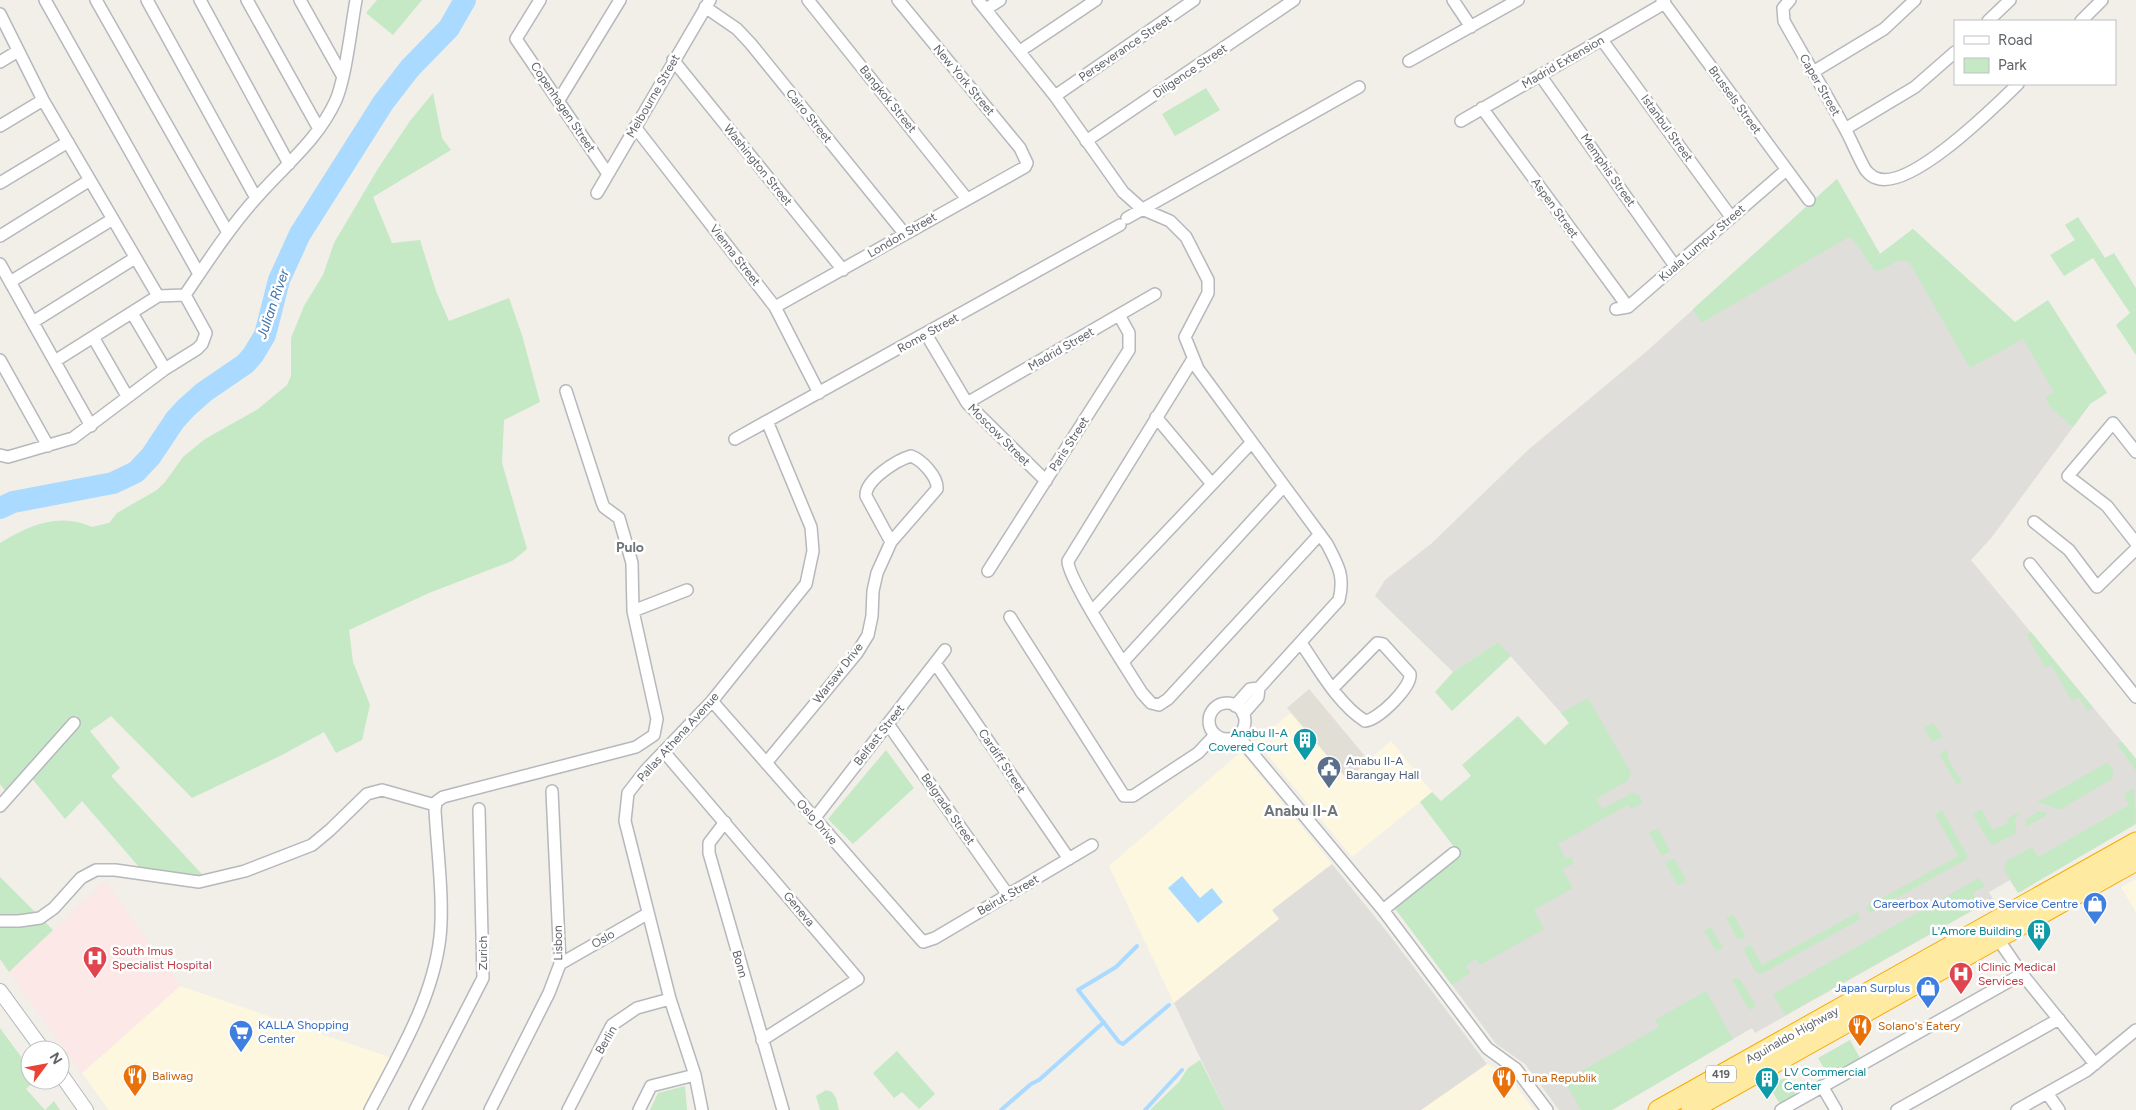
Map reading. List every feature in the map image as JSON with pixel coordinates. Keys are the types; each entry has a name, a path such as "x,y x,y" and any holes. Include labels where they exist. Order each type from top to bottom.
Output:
{"highway":[{"name":"Aguinaldo Highway","path":"1658,1110 2136,842"},
{"name":"Aguinaldo Highway","path":"1691,1110 2136,861"}],"street":[{"path":"45,0 199,274"},
{"path":"96,0 227,231"},
{"path":"147,0 256,198"},
{"path":"200,0 289,164"},
{"path":"247,0 319,130"},
{"path":"300,0 342,74"},
{"path":"185,295 227,231 306,147 319,130 336,99 356,0"},
{"name":"Copenhagen Street","path":"540,0 516,40 608,174"},
{"path":"559,100 620,0"},
{"name":"Bangkok Street","path":"808,0 967,199"},
{"name":"New York Street","path":"898,0 1020,148 1027,163"},
{"path":"1000,0 982,5 1055,96 1123,192 1142,209 1170,221 1186,237 1208,280 1208,293 1186,337 1193,359 1198,369 1320,534 1339,568 1343,584 1339,600 1259,688 1258,697 1239,710"},
{"path":"1020,52 1096,0"},
{"name":"Perseverance Street","path":"1055,96 1194,0"},
{"name":"Diligence Street","path":"1086,141 1294,0"},
{"path":"1453,0 1470,27"},
{"path":"1410,61 1518,0"},
{"name":"Caper Street","path":"1790,0 1783,8 1784,21 1845,129 1866,171 1875,178 1884,180 1894,179 1943,151 1976,124 2017,85"},
{"path":"1813,72 1884,28 1915,0"},
{"path":"1989,20 2010,0"},
{"path":"2083,20 2102,0"},
{"name":"Madrid Extension","path":"1461,120 1602,40 1663,2"},
{"name":"Brussels Street","path":"1663,2 1809,200"},
{"name":"Melbourne Street","path":"597,193 673,60 708,4"},
{"name":"Cairo Street","path":"708,4 751,44 904,233"},
{"path":"0,14 43,100 158,296"},
{"name":"Istanbul Street","path":"1602,40 1731,217"},
{"path":"0,62 18,51"},
{"path":"1845,129 1915,87 1954,53"},
{"name":"Washington Street","path":"673,60 843,270"},
{"name":"Memphis Street","path":"1540,75 1676,266"},
{"name":"Rome Street","path":"735,439 926,334 1142,209 1360,87"},
{"path":"0,126 43,100"},
{"name":"Aspen Street","path":"1482,108 1628,307"},
{"name":"Vienna Street","path":"635,127 775,307 819,393"},
{"path":"0,183 68,142"},
{"name":"London Street","path":"775,307 1025,166 1027,163"},
{"name":"Kuala Lumpur Street","path":"1628,307 1786,170"},
{"path":"0,236 90,180"},
{"path":"10,282 113,219"},
{"path":"32,322 136,258"},
{"path":"0,264 91,426"},
{"name":"Madrid Street","path":"966,403 1155,294"},
{"path":"54,360 93,338 158,296 185,295"},
{"path":"0,455 8,457 73,438 91,426 127,396 196,349 206,337 206,333 185,295"},
{"path":"1616,308 1628,307"},
{"path":"132,313 165,369"},
{"name":"Paris Street","path":"988,571 1129,350 1129,333 1119,315"},
{"name":"Moscow Street","path":"926,334 966,403 1046,481"},
{"path":"93,338 127,396"},
{"path":"1193,359 1068,561 1068,568 1092,611 1142,693 1151,703 1158,705 1168,699 1320,534"},
{"path":"0,360 48,446"},
{"path":"370,1110 421,1008 437,951 440,926 435,805 443,797 636,747 654,736 657,719 633,610 632,563 619,518 604,507 602,502 566,390"},
{"path":"1156,416 1212,484"},
{"name":"Pallas Athena Avenue","path":"702,1110 695,1075 670,999 647,914 625,821 628,793 646,770 712,701 806,584 811,569 813,551 811,527 767,421"},
{"path":"2136,452 2113,423 2068,476 2107,506 2136,542"},
{"path":"1092,611 1252,442"},
{"name":"Warsaw Drive","path":"766,764 857,652 868,634 872,616 875,582 891,542 937,490 935,479 920,461 911,456 873,479 866,491 866,496 891,542"},
{"path":"1123,662 1284,486"},
{"path":"2034,522 2069,550 2097,587 2136,549"},
{"path":"2030,564 2136,697"},
{"path":"633,610 687,590"},
{"path":"1010,617 1124,796 1132,796 1193,757 1215,735"},
{"path":"1301,643 1333,688 1357,716 1365,721 1372,721 1408,684 1410,674 1383,644 1377,643 1333,688"},
{"name":"Belfast Street","path":"814,819 945,650"},
{"name":"Cardiff Street","path":"935,663 1069,859"},
{"name":"Oslo Drive","path":"712,701 923,942"},
{"path":"1221,704 1239,710 1243,730 1238,736 1226,739 1215,735 1209,724 1212,712 1221,704"},
{"path":"0,806 74,722"},
{"name":"Belgrade Street","path":"888,724 1008,895"},
{"path":"1238,736 1383,910 1487,1048 1516,1069 1547,1110"},
{"name":"Geneva","path":"665,752 858,979 762,1040"},
{"path":"0,920 19,922 40,918 54,908 81,878 96,870 115,870 199,882 245,871 312,845 330,830 356,803 367,794 374,792 382,790 435,805"},
{"name":"Lisbon","path":"490,1110 549,993 560,964 552,791"},
{"name":"Zurich","path":"415,1110 483,978 479,809"},
{"name":"Bonn","path":"726,822 708,846 762,1040 784,1110"},
{"name":"Beirut Street","path":"923,942 936,938 1092,845"},
{"path":"1383,910 1454,853"},
{"name":"Oslo","path":"560,964 647,914"},
{"path":"1998,939 2022,974 2095,1064"},
{"path":"1781,1110 2022,974"},
{"path":"0,991 36,1040"},
{"name":"Berlin","path":"568,1110 612,1025 638,1008 670,999"},
{"path":"1897,1110 2059,1019"},
{"path":"2017,1110 2095,1064 2136,1030"},
{"path":"639,1110 651,1086 695,1075"},
{"path":"1822,1086 1836,1110"},
{"path":"70,1087 86,1110"},
{"path":"2047,1093 2059,1110"}],"shaded area":[{"path":"1837,179 1880,254 1913,229 2059,364 2090,404 1992,537 1971,560 2136,759 2136,818 2014,887 2010,880 1989,892 1993,899 1755,1033 1752,1028 1612,1110 1559,1110 1525,1064 1496,1044 1394,907 1612,770 1498,642 1453,672 1375,596 1385,580 1432,543 1528,450 1647,351"},
{"path":"1309,689 1369,761 1347,779 1287,708"},
{"path":"1291,713 1347,779 1391,741 1432,792 1352,857 1256,741"},
{"path":"1241,752 1332,864 1273,910 1280,919 1174,1003 1109,866"},
{"path":"1332,864 1388,933 1487,1064 1421,1110 1225,1110 1174,1003 1279,919 1272,910"},
{"path":"2136,879 2136,912 2121,887"},
{"name":"South Imus Specialist Hospital","path":"105,881 180,986 82,1073 70,1056 70,1040 58,1040 9,972"},
{"name":"KALLA Shopping Center","path":"180,986 392,1058 366,1110 109,1110 82,1073"},
{"path":"1487,1064 1509,1077 1534,1110 1421,1110"}],"green space":[{"path":"377,0 422,0 393,35 366,13"},
{"path":"1206,88 1220,110 1175,136 1162,114"},
{"path":"433,93 442,138 451,150 373,197 392,243 420,240 436,291 449,321 509,298 522,335 540,402 504,420 502,463 527,549 512,561 429,593 349,630 353,662 370,705 362,740 336,753 324,732 282,755 192,798 111,716 90,731 120,768 111,776 212,885 195,887 152,882 82,801 65,819 30,776 80,720 76,715 6,792 0,784 0,543 33,526 45,523 68,521 92,527 109,523 117,513 157,490 183,457 205,439 258,409 287,385 291,376 291,338 304,306 323,275 334,243 379,167 410,121"},
{"path":"1837,179 1880,254 1913,229 2015,322 2048,300 2107,393 2090,404 2073,427 2051,408 2045,398 2054,392 2023,339 1970,368 1909,262 1900,260 1884,269 1875,271 1852,238 1847,238 1701,323 1693,309"},
{"path":"2078,217 2105,258 2114,253 2136,288 2136,355 2116,325 2130,313 2093,258 2064,276 2050,255 2075,240 2065,225"},
{"path":"2031,632 2093,708 2087,711 2079,697 2072,701 2051,665 2045,668 2027,635"},
{"path":"1498,642 1511,656 1452,711 1435,692 1453,672"},
{"path":"1588,698 1631,773 1627,781 1596,799 1602,809 1632,793 1639,795 1643,803 1631,809 1628,805 1558,844 1566,859 1571,857 1574,863 1562,869 1573,888 1534,910 1544,929 1480,965 1476,959 1466,965 1470,973 1452,985 1394,907 1395,903 1460,855 1420,802 1432,792 1441,801 1471,776 1462,765 1518,716 1545,745 1569,723 1561,713"},
{"path":"1933,723 1943,737 1935,741 1930,739 1924,728"},
{"path":"2122,742 2136,759 2136,771 2117,744"},
{"path":"886,750 914,788 853,844 828,819"},
{"path":"1947,750 1949,755 1947,757 1962,782 1957,785 1939,754"},
{"path":"2108,762 2114,772 2112,779 2061,809 2036,803"},
{"path":"2134,788 2136,824 2018,893 2004,869 2007,861 2032,847 2038,857 2129,805 2124,794"},
{"path":"1981,809 1993,830 2009,822 2007,819 2020,811 2015,821 2016,833 1993,845 1989,842 1973,814"},
{"path":"1942,810 1967,855 1967,859 1870,913 1866,907 1958,856 1935,814"},
{"path":"2037,812 2046,812 2046,816 2025,827 2026,819"},
{"path":"1658,828 1670,851 1662,856 1649,833"},
{"path":"1674,858 1687,881 1678,886 1665,863"},
{"path":"0,877 53,930 9,972 0,959"},
{"path":"1979,878 1985,886 1973,893 1980,906 1785,1015 1773,994"},
{"path":"1858,912 1860,919 1762,974 1756,972 1744,951 1750,944 1762,965"},
{"path":"1733,914 1746,937 1737,938 1726,918"},
{"path":"1711,927 1723,948 1716,952 1704,930"},
{"path":"1740,979 1756,1006 1749,1010 1732,980"},
{"path":"1706,991 1733,1039 1612,1110 1581,1110 1562,1077 1569,1073 1571,1077 1659,1027 1655,1020"},
{"path":"0,1028 20,1055 20,1090 27,1090 45,1110 0,1110"},
{"path":"1850,1040 1861,1060 1830,1078 1818,1058"},
{"path":"897,1051 935,1094 919,1109 902,1092 894,1098 873,1073"},
{"path":"1200,1060 1225,1110 1150,1110 1179,1082 1188,1068"},
{"path":"1786,1077 1797,1096 1781,1106 1769,1086"},
{"path":"685,1086 687,1110 650,1110 658,1093"},
{"path":"826,1090 832,1092 836,1098 839,1110 820,1110 816,1096"},
{"path":"54,1101 60,1110 45,1110"}],"water":[{"path":"1182,876 1200,898 1212,888 1223,902 1198,923 1168,888"}],"waterway":[{"name":"Julian River","path":"0,508 13,502 113,483 136,472 151,456 175,420 186,408 204,392 245,364 265,335 279,280 300,234 383,103 410,68 449,28 465,0"},
{"path":"1137,946 1116,967 1078,990 1119,1042 1123,1044 1169,1005"},
{"path":"1001,1110 1031,1084 1039,1080 1104,1022"},
{"path":"1145,1110 1182,1070"}],"place":[{"name":"Anabu II-A Covered Court","path":"1305,761"},
{"name":"Anabu II-A Barangay Hall","path":"1329,789"},
{"name":"Careerbox Automotive Service Centre","path":"2095,925"},
{"name":"L'Amore Building","path":"2039,952"},
{"name":"South Imus Specialist Hospital","path":"95,979"},
{"name":"iClinic Medical Services","path":"1961,995"},
{"name":"Japan Surplus","path":"1928,1009"},
{"name":"Solano's Eatery","path":"1860,1047"},
{"name":"KALLA Shopping Center","path":"241,1053"},
{"name":"Baliwag","path":"135,1097"},
{"name":"Tuna Republik","path":"1504,1099"},
{"name":"LV Commercial Center","path":"1767,1100"}],"district":[{"name":"Pulo","path":"630,547"},
{"name":"Anabu II-A","path":"1301,811"}]}
